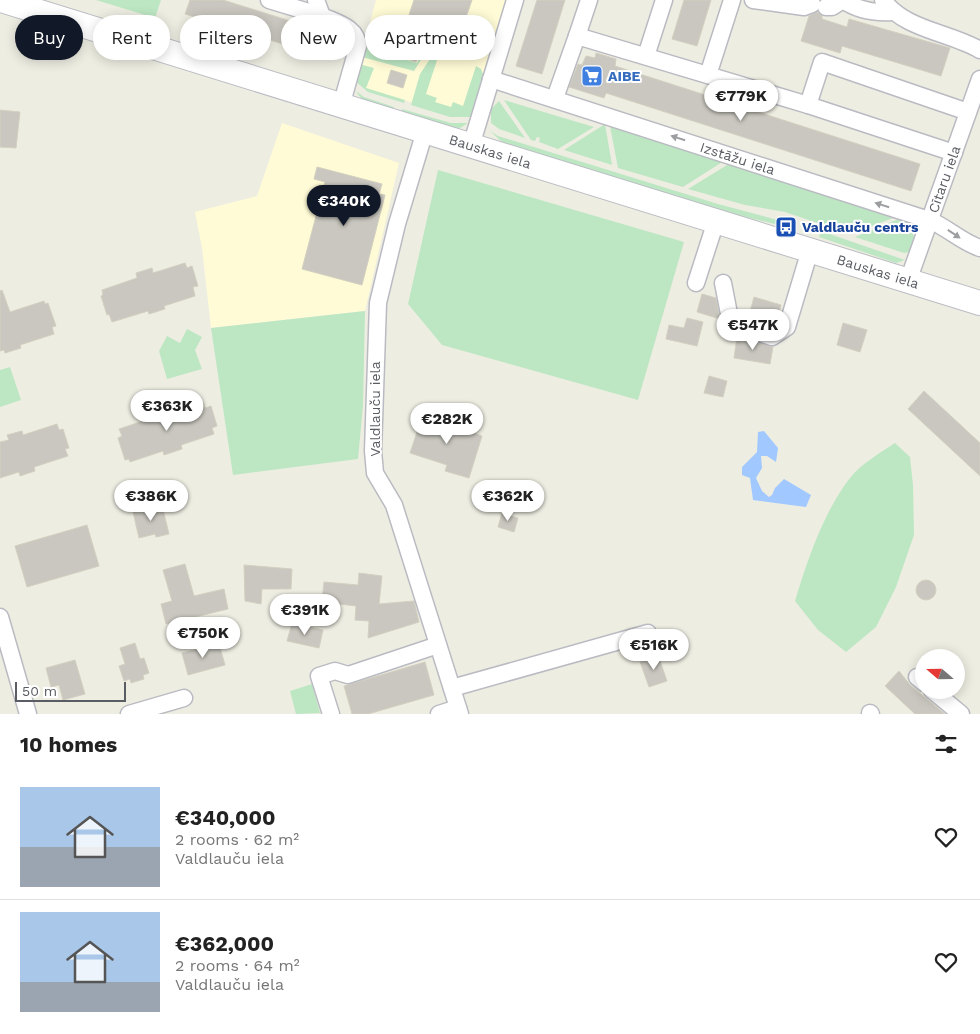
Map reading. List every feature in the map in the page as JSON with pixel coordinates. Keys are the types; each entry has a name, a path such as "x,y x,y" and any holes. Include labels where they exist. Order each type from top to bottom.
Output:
{"main road":[{"name":"Bauskas iela","path":"1,0 980,303"}],"street":[{"path":"269,0 319,15"},
{"path":"316,0 322,15"},
{"path":"471,146 515,0"},
{"path":"556,98 589,0"},
{"path":"646,56 664,0"},
{"path":"708,75 732,0"},
{"path":"753,0 804,7 819,6 832,8 843,0 848,4 876,13 888,6 905,20 967,42 980,50"},
{"path":"355,34 358,38 358,46 355,57"},
{"path":"577,36 808,105 954,153"},
{"path":"341,106 354,60"},
{"path":"808,105 822,62 968,112"},
{"name":"Izstāžu iela","path":"491,79 556,98 929,220 939,224 971,245 980,248"},
{"name":"Cītaru iela","path":"908,281 980,79"},
{"name":"Valdlauču iela","path":"425,131 397,224 378,303 373,451 375,472 394,505 459,711"},
{"path":"696,283 716,221"},
{"path":"723,284 731,324 772,337 787,327 810,250"},
{"path":"0,617 28,714"},
{"path":"452,688 648,633"},
{"path":"331,714 319,676 335,671 348,675 438,645"},
{"path":"129,714 184,698"},
{"path":"943,699 961,714"},
{"path":"439,714 459,711"}],"shaded area":[{"path":"376,0 520,0 485,119 449,113 369,90 355,79 365,41 365,60 495,60 495,15 372,15"},
{"path":"282,123 399,163 365,311 211,328 202,248 195,212 257,196"}],"green space":[{"path":"96,0 161,0 156,15 145,15"},
{"path":"373,60 407,60 417,63 418,60 421,60 414,71"},
{"path":"429,60 437,60 426,94 437,98 435,102 451,107 453,102 463,106 476,66 481,69 484,76 472,117 450,117 411,105 420,74"},
{"path":"359,64 374,68 366,88 405,100 404,103 368,92 355,81"},
{"path":"356,91 364,97 394,107 393,111 367,102"},
{"path":"504,100 594,127 558,149 539,142 540,138 537,137 535,141 531,140"},
{"path":"499,101 525,138 499,129 491,123 491,109"},
{"path":"402,109 451,123 468,123 460,128 452,128 401,113"},
{"path":"609,121 727,159 683,187 618,168"},
{"path":"605,124 612,165 564,150"},
{"path":"490,131 498,136 718,204 785,222 783,226 709,208 503,143"},
{"path":"732,162 896,217 850,234 785,212 745,205 688,189"},
{"path":"438,170 684,242 638,400 442,345 408,304"},
{"path":"901,218 911,225 914,237 909,252 904,253 855,237"},
{"path":"821,231 905,260 896,263 819,237"},
{"path":"365,311 363,405 358,459 233,475 211,328"},
{"path":"187,329 202,337 195,350 202,369 167,379 159,351 167,336 180,343"},
{"path":"10,367 21,400 0,407 0,370"},
{"path":"895,443 910,457 913,485 914,535 896,587 876,627 846,652 818,630 795,601 817,537 841,491 860,468"},
{"path":"312,684 320,713 296,714 290,691"}],"water":[{"path":"764,431 778,448 776,462 767,456 761,456 762,468 756,478 762,491 769,497 784,479 811,495 806,507 753,500 750,478 742,475 742,467 757,452 758,432"}],"building":[{"path":"190,0 223,0 281,18 281,43 271,40 271,15 185,14"},
{"path":"414,0 472,0 467,15 409,15"},
{"path":"537,0 565,0 542,74 516,66"},
{"path":"684,0 711,0 697,46 672,39"},
{"path":"817,12 822,16 822,19 847,27 849,19 950,48 941,76 842,46 840,53 801,41 809,16"},
{"path":"596,53 616,59 615,66 920,164 911,191 606,93 604,98 569,87 578,64 582,65 586,56 595,58"},
{"path":"391,70 407,75 403,88 387,83"},
{"path":"0,110 20,112 16,148 0,147"},
{"path":"317,167 382,184 379,194 385,195 362,285 302,269 325,182 314,179"},
{"path":"185,263 187,268 192,266 198,286 193,287 195,296 164,306 165,309 149,314 148,311 112,322 109,314 107,315 101,296 103,295 102,290 137,278 136,273 152,268 153,273"},
{"path":"2,290 10,312 44,301 45,304 48,303 56,326 52,327 54,334 20,345 21,348 5,353 4,350 0,351 0,291"},
{"path":"702,294 716,298 720,319 697,312"},
{"path":"754,297 781,305 776,322 770,326 748,319"},
{"path":"687,318 703,322 697,346 666,339 669,325 684,328"},
{"path":"843,323 867,330 860,352 837,345"},
{"path":"737,337 773,347 770,364 734,358"},
{"path":"709,376 727,381 723,397 704,393"},
{"path":"924,391 980,443 980,476 908,409"},
{"path":"203,402 205,408 211,406 217,426 212,428 214,434 181,445 182,449 164,455 163,451 130,462 129,459 125,460 118,438 122,436 119,429 152,418 150,414 168,408 170,413"},
{"path":"423,414 482,436 469,478 445,471 447,465 410,453"},
{"path":"57,424 59,430 63,429 69,448 65,449 68,456 34,467 35,471 20,476 19,472 0,478 0,442 9,440 7,435 22,431 23,435"},
{"path":"162,505 169,534 156,537 155,534 139,538 133,512"},
{"path":"502,513 518,518 514,532 498,527"},
{"path":"87,525 99,566 27,587 15,546"},
{"path":"185,564 194,596 224,589 228,609 166,624 161,604 172,601 163,570"},
{"path":"244,565 292,569 291,589 262,589 261,604 245,601"},
{"path":"359,573 382,576 379,604 414,601 419,622 368,638 369,621 355,620 356,606 322,602 324,582 358,585"},
{"path":"926,580 933,583 936,590 933,597 926,600 919,597 916,590 919,583"},
{"path":"292,623 323,630 319,648 287,641"},
{"path":"135,643 140,659 144,658 149,673 143,675 144,679 131,683 130,679 124,681 119,666 125,664 120,648"},
{"path":"219,644 225,665 188,675 182,653"},
{"path":"658,655 667,681 649,687 640,662"},
{"path":"75,660 85,694 63,700 59,685 51,687 46,668"},
{"path":"425,662 434,695 368,714 352,714 344,686"},
{"path":"899,671 915,689 915,699 927,699 945,714 915,714 885,686"}],"place":[{"name":"AIBE","path":"592,76"},
{"name":"Valdlauču centrs","path":"786,227"}]}
